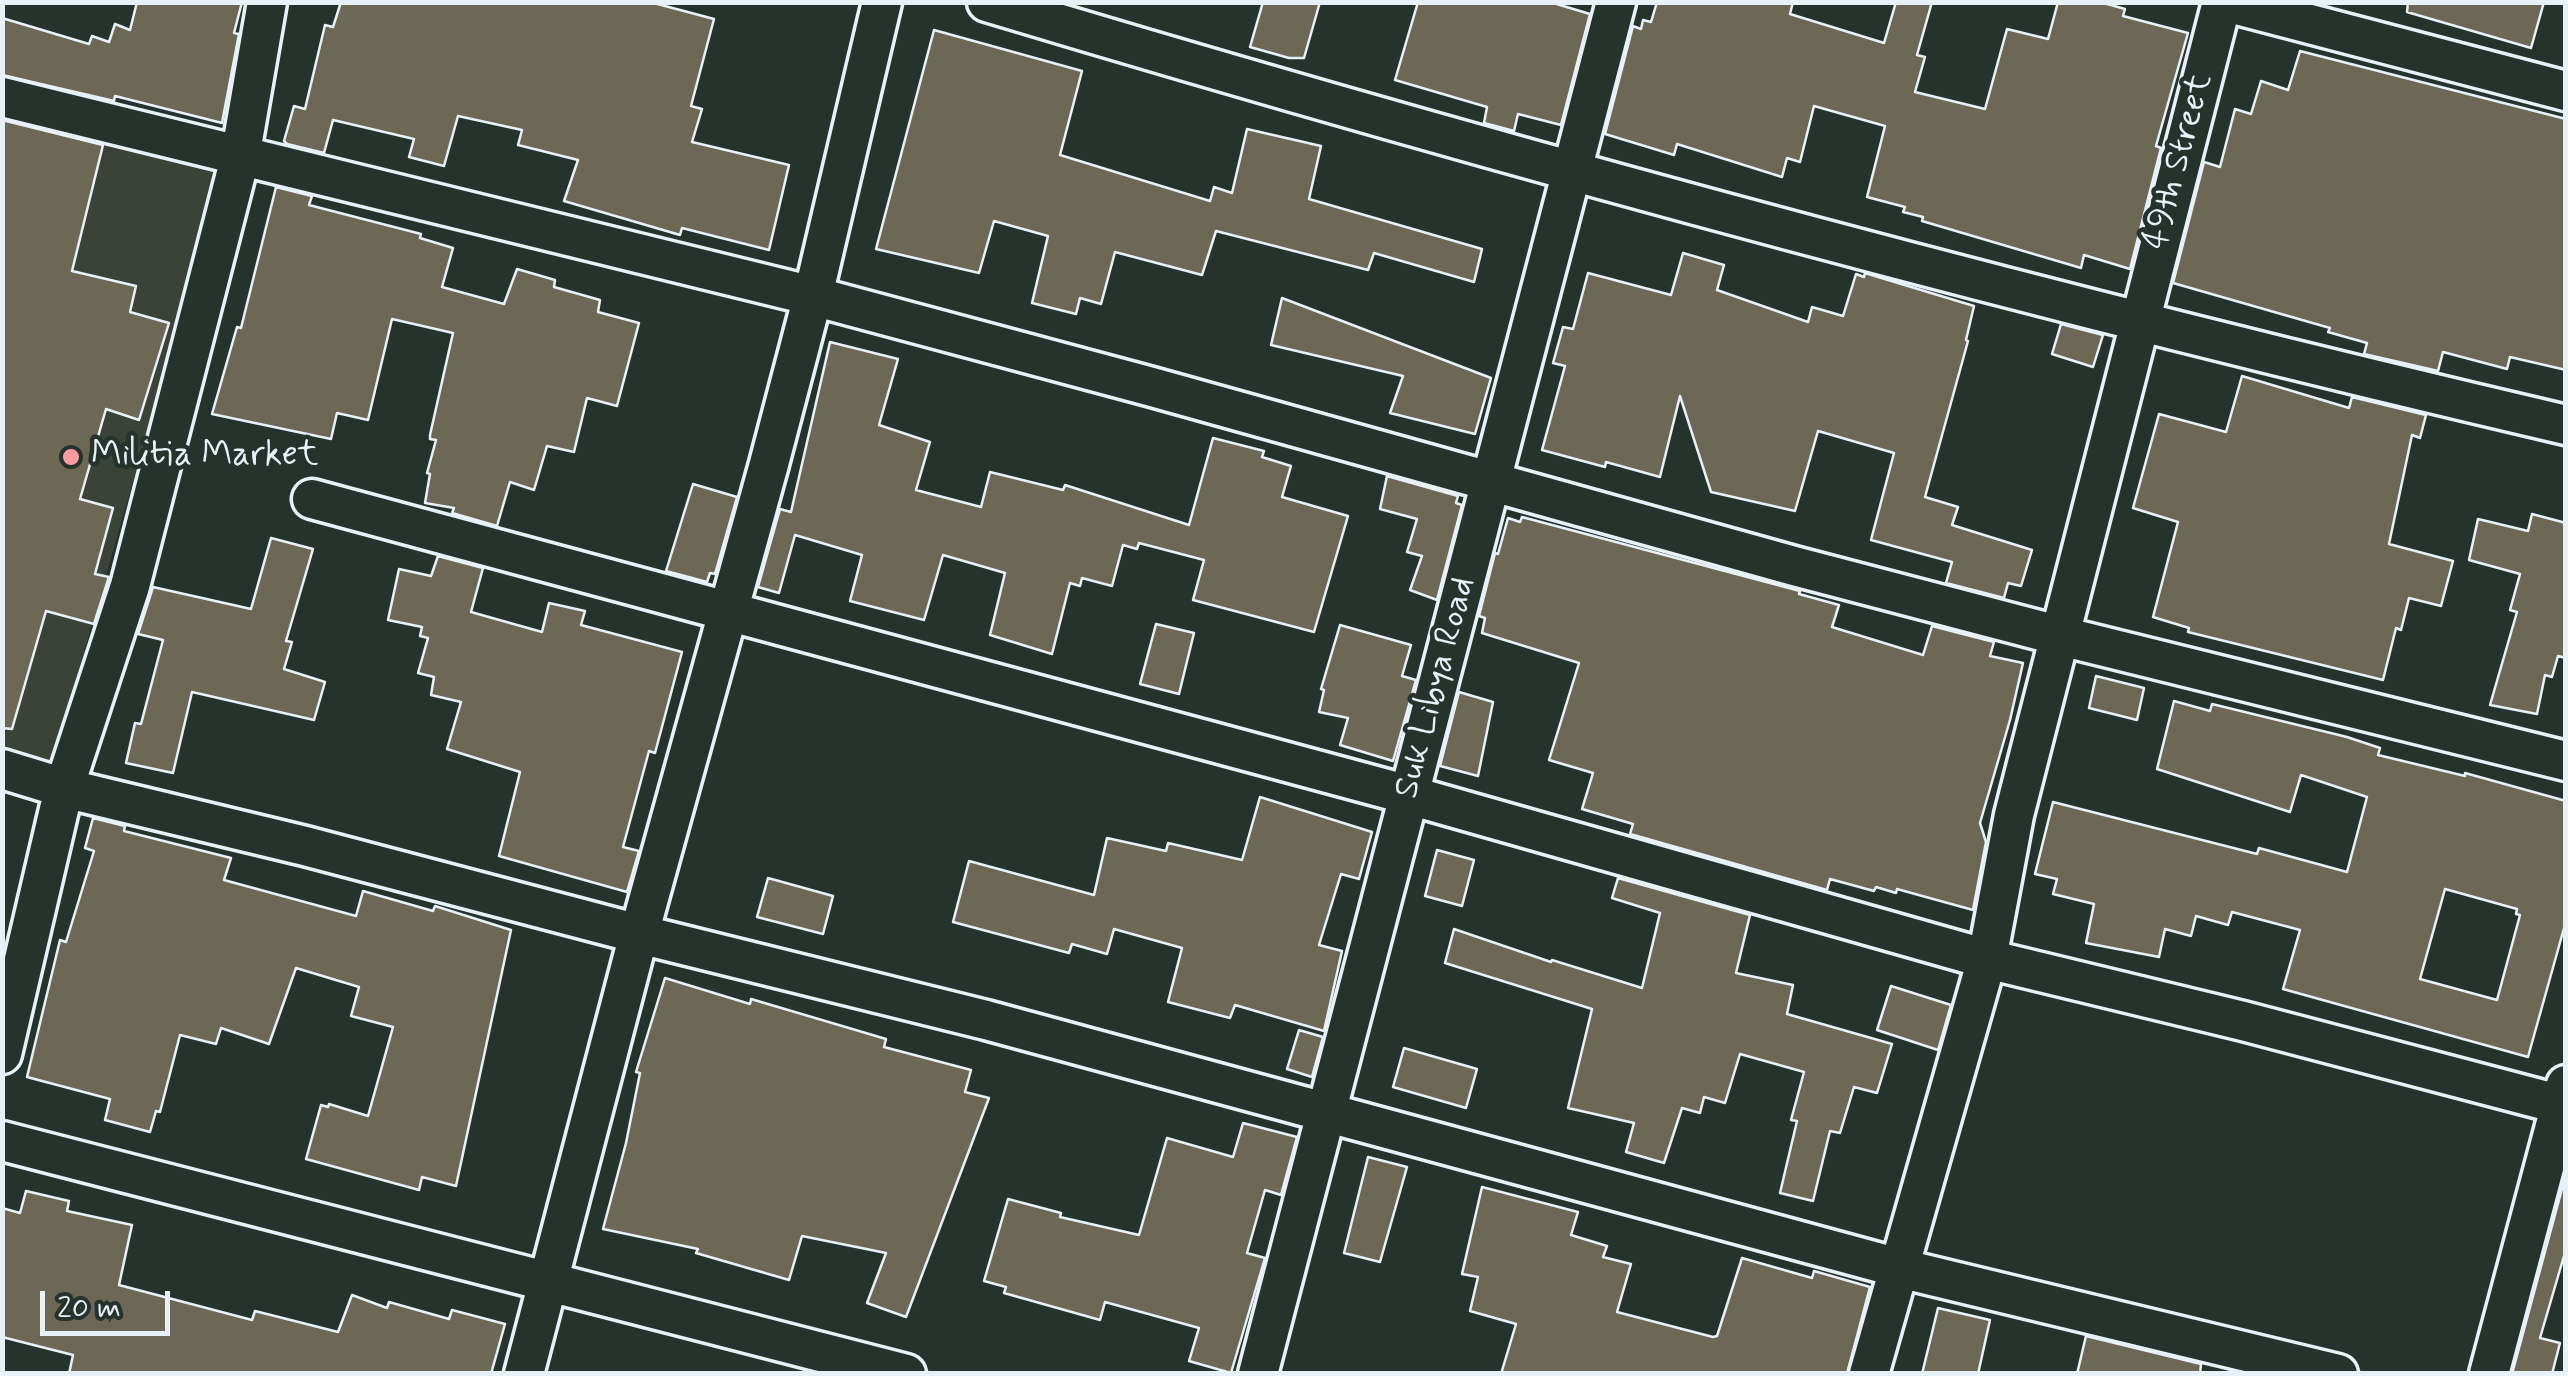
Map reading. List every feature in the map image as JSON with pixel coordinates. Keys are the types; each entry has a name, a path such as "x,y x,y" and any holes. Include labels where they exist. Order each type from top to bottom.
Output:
{"street":[{"path":"2,1054 64,788 130,586 240,158 268,2"},
{"path":"524,1374 813,296 882,2"},
{"path":"987,2 1250,81 1572,170 2138,321 2566,425"},
{"name":"Suk Libya Road","path":"1258,1374 1616,2"},
{"path":"2224,2 2566,91"},
{"name":"49th Street","path":"1868,1374 1987,960 2014,815 2102,480 2138,321 2224,2"},
{"path":"2,96 240,158 813,296 2061,636 2566,761"},
{"path":"312,500 1410,795 1987,960 2564,1098 2489,1374"},
{"path":"2,769 64,788 986,1020 1899,1268 2338,1374"},
{"path":"2,1140 906,1374"}],"shaded area":[{"name":"Militia Market","path":"2,105 224,166 52,762 3,748"}],"building":[{"path":"137,2 242,2 222,123 115,96 114,101 2,75 2,18 89,44 92,36 109,42 115,24 130,30"},
{"path":"341,2 650,2 714,19 691,106 702,109 692,142 789,165 769,250 682,228 680,235 564,201 578,160 518,145 522,130 458,116 444,166 409,157 414,139 333,120 324,153 287,144 284,141 294,106 305,109 325,25 333,27"},
{"path":"1263,2 1320,2 1304,58 1250,47"},
{"path":"1418,2 1550,2 1590,14 1561,125 1518,114 1514,131 1484,123 1487,107 1395,80"},
{"path":"1657,2 1793,2 1790,14 1884,43 1896,2 1932,2 1917,55 1925,57 1915,92 1985,109 2007,29 2048,39 2058,2 2100,2 2125,9 2123,16 2188,33 2156,146 2161,148 2130,269 2084,255 2081,268 1922,221 1923,217 1903,212 1905,207 1867,197 1885,126 1814,106 1800,162 1787,158 1782,177 1677,144 1674,155 1605,134 1633,26 1641,29 1643,20 1651,22"},
{"path":"2408,2 2544,2 2531,48 2407,12"},
{"path":"934,30 1082,71 1060,155 1210,201 1214,187 1232,193 1247,129 1321,146 1309,199 1482,249 1474,282 1374,253 1368,270 1216,231 1202,275 1115,252 1101,304 1080,298 1076,314 1032,303 1048,236 994,221 979,273 876,249"},
{"path":"2300,51 2566,119 2566,370 2510,357 2507,369 2443,352 2438,371 2364,354 2367,343 2328,332 2330,328 2173,283 2204,162 2220,167 2235,109 2251,114 2261,81 2288,90"},
{"name":"Militia Market","path":"2,120 103,145 72,271 136,286 130,312 169,323 139,420 106,409 80,499 113,508 95,574 109,577 94,624 46,611 12,729 2,728"},
{"path":"276,187 312,196 309,205 421,234 420,238 453,248 442,287 504,304 517,269 555,280 554,287 600,300 598,312 639,323 617,406 587,398 574,452 547,446 534,490 510,482 497,526 452,513 454,508 425,503 430,474 427,473 436,440 430,439 430,435 453,333 392,319 368,420 337,413 331,439 212,414 237,327 241,328"},
{"path":"1683,253 1724,265 1717,290 1808,322 1812,307 1843,316 1856,274 1864,277 1865,273 1974,306 1925,497 1958,507 1952,525 2032,550 2021,586 2008,583 2004,598 1946,583 1952,562 1871,540 1894,453 1818,431 1795,511 1711,492 1680,396 1660,477 1542,450 1565,366 1553,363 1563,327 1573,329 1588,273 1671,295"},
{"path":"1282,298 1491,378 1475,434 1390,413 1403,376 1271,345"},
{"path":"2061,324 2103,335 2093,367 2052,354"},
{"path":"830,342 898,359 879,425 930,442 916,490 981,507 990,472 1063,490 1065,485 1189,525 1213,438 1264,451 1262,457 1291,466 1282,497 1348,516 1314,632 1193,600 1204,560 1139,543 1137,549 1123,545 1112,586 1082,578 1080,586 1070,583 1052,654 990,635 1005,573 943,555 924,620 850,601 862,555 795,535 779,593 758,587 780,509 791,512"},
{"path":"2242,376 2349,408 2352,397 2426,415 2420,438 2412,435 2389,544 2453,561 2441,606 2409,598 2401,630 2396,628 2383,680 2188,632 2189,628 2153,617 2178,522 2133,508 2159,414 2226,432"},
{"path":"1387,476 1458,496 1456,503 1462,505 1437,600 1410,590 1422,556 1407,552 1417,519 1380,509"},
{"path":"693,484 737,497 715,574 710,573 707,582 666,571"},
{"path":"2532,514 2566,523 2566,658 2558,656 2552,677 2545,675 2537,714 2490,705 2517,612 2510,610 2520,574 2469,560 2478,519 2528,531"},
{"path":"1522,517 1800,591 1799,594 1839,605 1832,627 1923,655 1932,626 1994,642 1990,656 2023,663 1980,823 1986,842 1973,910 1897,889 1896,893 1876,887 1874,891 1830,879 1827,890 1630,834 1633,824 1582,809 1593,773 1549,760 1579,663 1482,633 1485,618 1479,616 1495,553 1498,554 1508,518 1520,522"},
{"path":"271,538 313,549 286,641 292,642 284,669 325,682 314,720 192,692 173,773 126,763 135,723 141,724 163,640 138,634 153,587 251,609"},
{"path":"438,556 483,568 471,612 542,632 549,603 585,611 581,625 682,652 655,753 649,751 623,847 639,851 627,892 499,856 520,772 447,749 461,702 431,695 434,677 418,673 428,638 420,636 422,627 388,620 399,569 431,576"},
{"path":"1156,624 1194,633 1179,694 1140,684"},
{"path":"1340,625 1411,645 1402,676 1416,680 1393,761 1340,745 1348,718 1319,712 1324,690 1321,689"},
{"path":"2096,676 2144,688 2137,720 2089,708"},
{"path":"1459,692 1493,702 1478,776 1440,766"},
{"path":"2174,701 2210,711 2212,704 2347,737 2380,748 2378,755 2465,773 2566,801 2566,921 2528,1057 2283,989 2300,930 2232,912 2228,925 2196,916 2191,936 2165,929 2159,957 2086,943 2094,904 2053,894 2057,879 2035,874 2053,802 2257,854 2259,848 2347,872 2367,797 2301,775 2290,812 2157,769","holes":["2445,889 2517,909 2516,914 2520,915 2497,1000 2420,979"]},
{"path":"1260,797 1372,832 1359,879 1341,874 1319,945 1342,951 1324,1031 1235,1005 1230,1018 1168,1002 1182,948 1114,929 1107,954 1072,944 1069,953 953,922 969,861 1094,895 1107,838 1166,851 1168,843 1242,860"},
{"path":"93,818 125,826 124,831 231,858 224,880 356,916 363,891 433,911 435,906 511,930 456,1186 422,1177 419,1190 306,1159 321,1105 368,1116 393,1027 351,1016 359,987 296,968 269,1044 221,1028 216,1044 180,1035 160,1112 156,1111 150,1132 105,1120 110,1099 27,1077 60,940 66,942 94,851 85,848"},
{"path":"1437,850 1474,860 1462,906 1425,896"},
{"path":"768,878 833,896 823,934 757,917"},
{"path":"1618,878 1750,915 1736,973 1793,985 1787,1014 1892,1044 1877,1093 1854,1087 1840,1133 1830,1131 1813,1201 1780,1193 1797,1121 1791,1120 1804,1072 1740,1054 1725,1103 1704,1097 1700,1113 1682,1108 1664,1163 1626,1152 1634,1123 1568,1108 1592,1009 1445,963 1454,929 1642,988 1660,913 1612,898"},
{"path":"665,978 886,1039 884,1047 971,1070 965,1092 989,1098 906,1317 867,1303 886,1253 802,1236 789,1280 696,1253 698,1249 603,1229 626,1143 640,1073 636,1072"},
{"path":"1891,986 1951,1005 1938,1050 1877,1030"},
{"path":"1299,1030 1323,1037 1312,1077 1287,1069"},
{"path":"1404,1048 1477,1069 1466,1108 1393,1087"},
{"path":"1243,1123 1297,1137 1281,1195 1265,1190 1247,1253 1265,1258 1231,1373 1189,1361 1199,1328 1105,1302 1100,1320 1004,1293 1006,1287 984,1281 1008,1199 1061,1213 1060,1217 1139,1235 1167,1138 1233,1157"},
{"path":"1368,1157 1407,1167 1380,1262 1344,1253"},
{"path":"2566,1174 2566,1249 2540,1338 2560,1343 2552,1374 2512,1374"},
{"path":"1482,1187 1578,1212 1571,1235 1607,1246 1603,1257 1631,1264 1617,1312 1713,1337 1717,1336 1742,1258 1812,1278 1814,1271 1870,1287 1847,1374 1501,1374 1516,1324 1470,1311 1478,1277 1462,1274"},
{"path":"26,1191 69,1201 67,1211 132,1225 119,1285 252,1320 255,1311 338,1332 352,1295 387,1308 389,1302 449,1319 452,1310 505,1324 491,1374 69,1374 73,1355 2,1337 2,1208 20,1213"},
{"path":"1938,1308 1990,1320 1978,1374 1922,1374"},
{"path":"2086,1336 2201,1364 2200,1374 2077,1374"}],"place":[{"name":"Militia Market","path":"71,457"}]}
